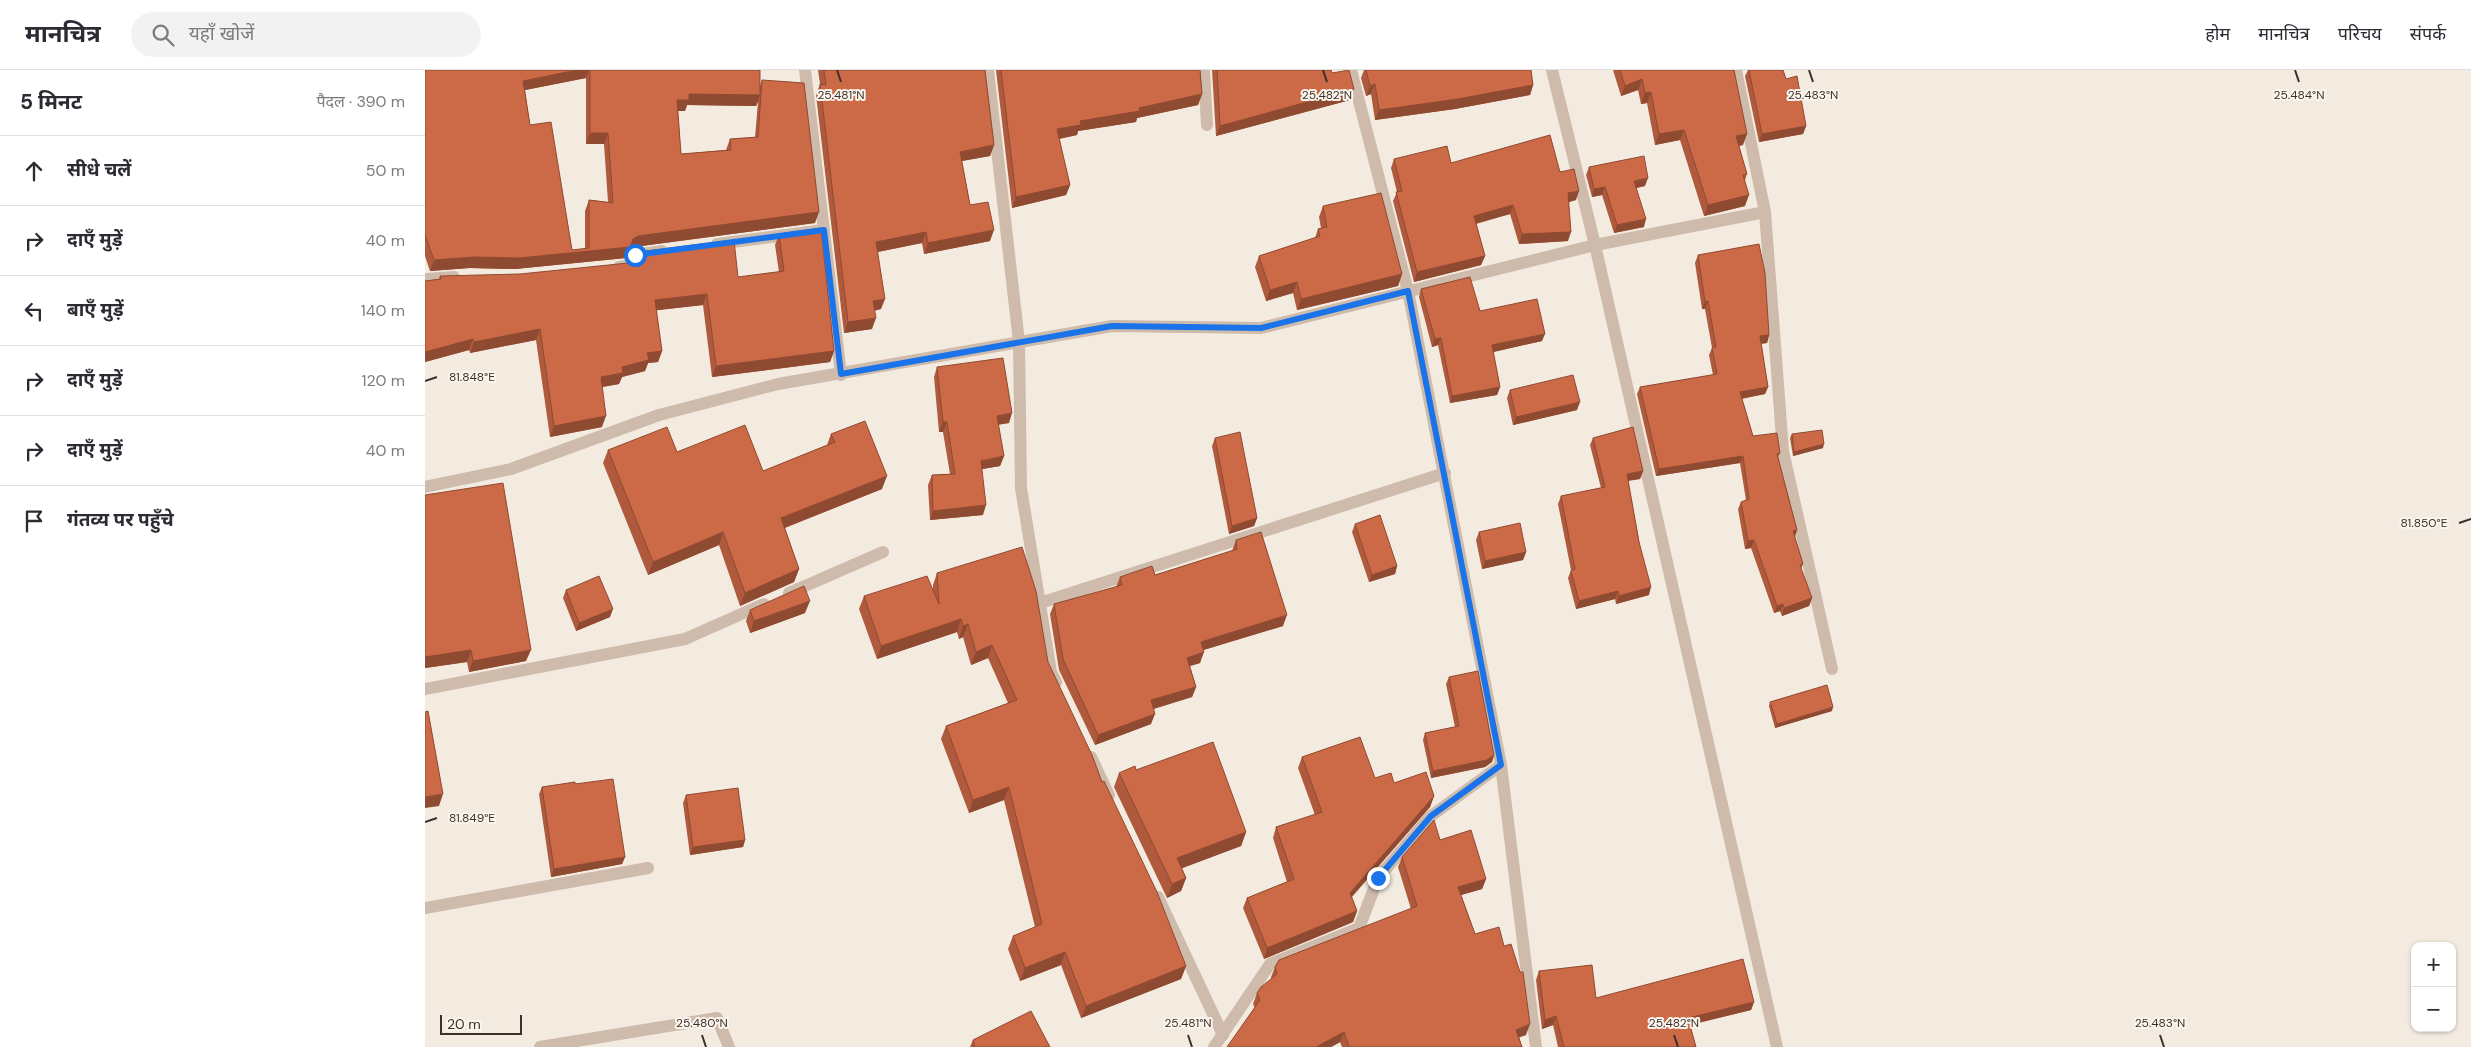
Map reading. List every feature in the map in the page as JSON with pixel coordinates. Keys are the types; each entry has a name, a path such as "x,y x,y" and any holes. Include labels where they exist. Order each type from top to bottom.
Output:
{"street":[{"path":"805,70 841,374"},
{"path":"988,70 1019,342 1021,488 1051,672 1059,690"},
{"path":"1203,70 1207,125"},
{"path":"1351,70 1408,291 1501,765 1536,1047"},
{"path":"1552,70 1595,246 1777,1047"},
{"path":"1736,70 1765,212 1783,451 1832,669"},
{"path":"425,487 511,470 659,415 778,384 1112,326 1261,328 1595,246 1765,212"},
{"path":"706,245 824,230"},
{"path":"603,268 633,265 635,255 677,249"},
{"path":"425,279 470,276"},
{"path":"1040,603 1445,473"},
{"path":"425,690 685,639 883,552"},
{"path":"1085,743 1114,805"},
{"path":"1214,1047 1271,964 1359,928 1378,878 1425,823 1501,765"},
{"path":"425,908 647,868"},
{"path":"1152,885 1223,1035"},
{"path":"540,1047 717,1018 729,1047"}],"building":[{"path":"425,70 577,70 523,81 530,125 551,122 572,250 589,248 589,200 613,203 608,133 590,133 590,70 760,70 760,95 689,94 689,100 677,100 681,154 731,150 730,139 758,137 762,80 804,83 819,212 638,236 633,239 630,247 519,258 474,257 434,260 425,235"},
{"path":"824,70 985,70 994,145 960,152 970,205 988,202 994,230 928,243 926,232 876,242 885,299 873,301 876,318 848,322 820,84 826,85"},
{"path":"1001,70 1200,70 1202,94 1139,108 1140,111 1080,121 1081,125 1057,129 1070,185 1016,197"},
{"path":"1217,70 1331,70 1332,73 1349,70 1354,89 1220,126"},
{"path":"1366,70 1531,70 1533,85 1458,99 1379,110 1375,84 1370,86"},
{"path":"1620,70 1734,70 1747,134 1736,136 1747,174 1743,175 1749,195 1708,205 1684,130 1659,134 1651,92 1645,93 1642,79 1625,86"},
{"path":"1749,70 1783,70 1786,79 1797,76 1806,126 1762,134"},
{"path":"1550,135 1560,172 1574,169 1579,191 1568,193 1571,232 1522,234 1513,205 1474,216 1485,256 1417,272 1396,192 1402,191 1394,159 1447,146 1451,163"},
{"path":"1644,156 1648,178 1634,181 1646,219 1617,225 1605,187 1594,189 1589,167"},
{"path":"1381,193 1402,274 1301,299 1297,282 1270,290 1259,256 1320,236 1318,229 1327,227 1323,206"},
{"path":"821,228 834,351 716,366 707,294 655,300 662,351 647,353 649,360 622,367 623,373 601,377 606,416 554,426 540,329 474,342 473,339 425,352 425,281 441,279 440,276 520,274 638,262 643,260 646,251 734,240 738,277 784,271 779,234"},
{"path":"1759,244 1765,273 1769,335 1760,336 1768,387 1740,392 1753,436 1777,433 1780,453 1777,454 1797,530 1793,531 1803,564 1800,565 1812,598 1784,608 1783,604 1777,606 1754,540 1748,541 1741,502 1749,499 1743,456 1659,469 1640,387 1717,374 1712,348 1716,347 1708,301 1705,302 1698,255"},
{"path":"1470,277 1480,311 1537,299 1545,334 1492,345 1500,387 1452,396 1441,338 1435,339 1421,289"},
{"path":"1003,358 1012,413 997,416 1004,456 981,461 986,505 933,511 932,475 955,474 947,422 943,422 937,367"},
{"path":"1573,375 1580,402 1516,417 1510,390"},
{"path":"865,421 887,476 781,518 799,569 745,593 723,532 653,562 608,450 667,427 677,452 745,425 763,471 835,442 831,434"},
{"path":"1633,427 1643,471 1627,474 1639,542 1651,587 1619,596 1618,591 1579,601 1571,571 1575,569 1561,496 1605,487 1593,438"},
{"path":"1822,430 1824,444 1794,452 1792,434"},
{"path":"1240,432 1257,518 1232,526 1215,438"},
{"path":"503,483 531,650 473,661 471,650 425,657 425,495"},
{"path":"1380,515 1397,566 1372,575 1355,524"},
{"path":"1520,523 1526,552 1485,561 1479,532"},
{"path":"1261,532 1287,615 1201,642 1204,652 1187,658 1196,687 1151,700 1155,714 1098,735 1063,659 1054,604 1122,585 1120,577 1152,566 1155,575 1237,549 1236,540"},
{"path":"1022,547 1036,591 1048,662 1092,755 1102,782 1104,781 1157,892 1186,966 1086,1006 1065,952 1025,968 1013,936 1042,924 1009,787 973,800 946,726 1017,700 992,645 976,652 968,624 963,626 961,619 881,646 864,596 927,576 939,604 937,573"},
{"path":"599,576 613,609 579,623 566,590"},
{"path":"804,586 810,601 754,621 750,610"},
{"path":"1478,671 1494,755 1487,760 1433,771 1425,733 1459,726 1449,677"},
{"path":"1827,685 1833,707 1777,724 1770,702"},
{"path":"428,711 443,794 425,797 425,712"},
{"path":"1360,737 1375,778 1391,773 1394,783 1426,772 1434,796 1350,893 1357,911 1267,948 1247,898 1294,879 1276,827 1322,812 1302,757"},
{"path":"1213,742 1246,832 1177,858 1186,878 1172,884 1119,773 1135,766 1136,770"},
{"path":"613,779 625,857 554,869 542,787"},
{"path":"738,788 745,840 693,847 686,795"},
{"path":"1434,820 1440,840 1471,830 1486,879 1458,887 1475,934 1499,927 1504,946 1511,944 1520,972 1523,972 1530,1024 1516,1030 1522,1047 1349,1047 1344,1032 1316,1047 1227,1047 1260,1000 1257,993 1261,987 1277,974 1275,967 1279,960 1417,906 1402,857"},
{"path":"1743,959 1754,1002 1688,1018 1696,1047 1564,1047 1556,1016 1545,1020 1539,971 1592,965 1596,998"},
{"path":"1031,1011 1050,1047 975,1047 973,1040"}],"route":[{"path":"635,255 824,230 841,374 1112,326 1261,328 1408,291 1501,765 1431,816 1378,878"}]}
